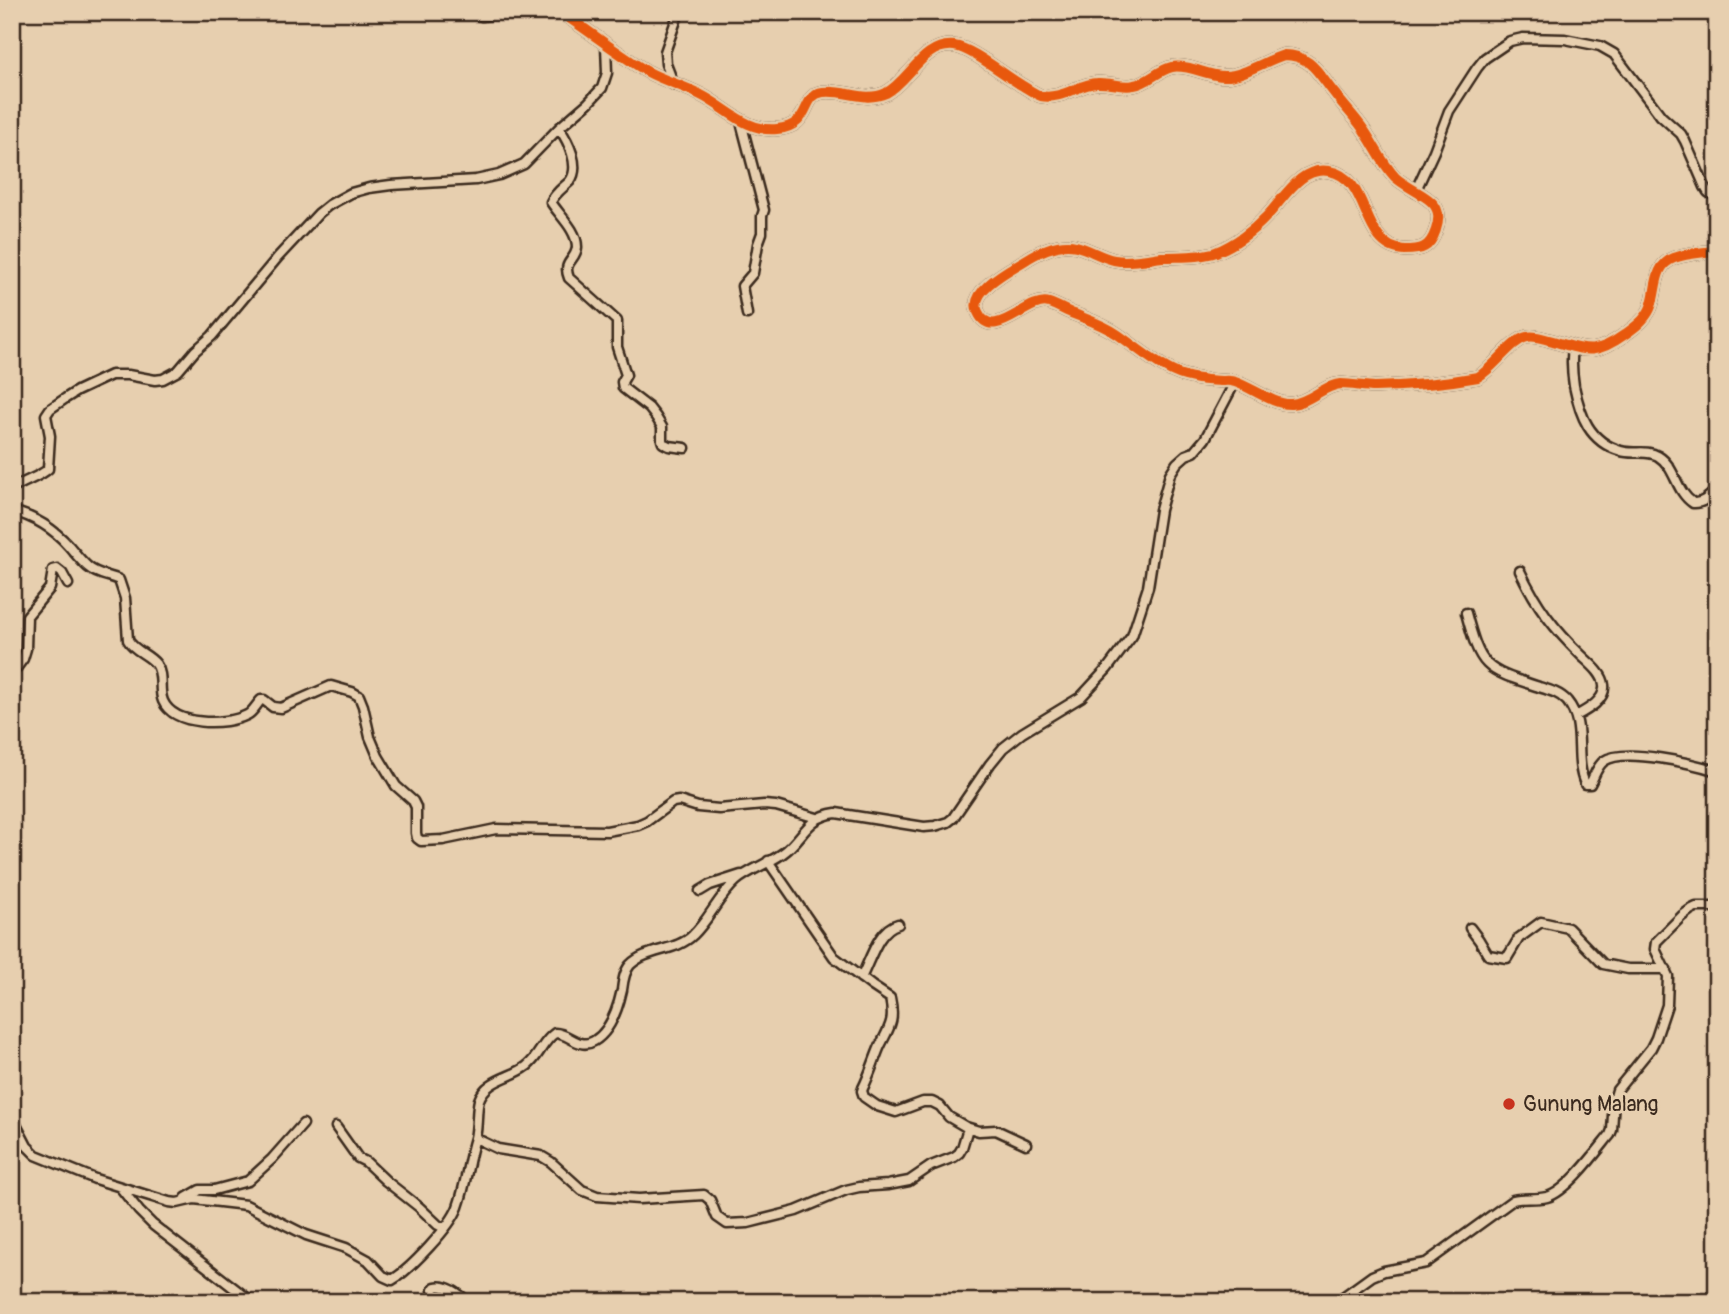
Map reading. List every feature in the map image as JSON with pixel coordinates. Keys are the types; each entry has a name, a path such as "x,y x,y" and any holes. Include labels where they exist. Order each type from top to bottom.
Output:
{"street":[{"path":"472,12 482,15 501,12"},
{"path":"560,12 646,71 693,91 741,122 766,129 789,127 798,122 810,100 822,92 859,97 885,93 930,53 952,46 965,49 1026,88 1044,96 1058,95 1099,82 1134,86 1177,66 1210,75 1230,76 1284,55 1301,57 1318,71 1362,126 1394,175 1430,200 1438,213 1431,242 1419,249 1400,250 1385,243 1371,224 1350,182 1338,173 1325,170 1302,177 1265,219 1240,239 1215,252 1190,257 1126,261 1114,260 1076,246 1049,248 991,283 977,296 978,312 990,323 1006,321 1033,303 1046,301 1099,323 1173,372 1188,377 1235,382 1281,403 1294,404 1341,384 1391,386 1478,377 1527,337 1593,351 1621,338 1642,320 1651,306 1656,279 1667,262 1674,258 1717,251"},
{"path":"674,85 666,64 666,52 679,12"},
{"path":"1415,192 1449,111 1485,58 1510,41 1523,38 1555,38 1600,46 1618,58 1656,110 1681,134 1704,187 1717,197"},
{"path":"12,489 42,474 48,468 50,436 46,415 50,409 77,390 111,375 155,380 178,371 212,336 278,257 329,205 351,193 369,188 476,180 499,175 524,164 602,88 607,73 606,45"},
{"path":"741,122 764,211 753,273 742,286 747,314"},
{"path":"559,128 571,149 573,172 571,179 551,202 576,243 575,253 566,266 569,278 617,321 617,347 626,375 623,388 649,408 656,417 662,427 663,443 685,448"},
{"path":"1573,348 1571,357 1576,400 1583,420 1604,444 1625,453 1650,453 1659,456 1674,475 1683,494 1693,503 1704,500 1717,489"},
{"path":"12,1117 27,1146 36,1155 69,1170 160,1200 177,1203 194,1199 246,1205 306,1235 346,1248 368,1260 383,1276 392,1280 410,1266 452,1219 459,1204 475,1138 480,1100 486,1088 525,1068 533,1061 547,1039 555,1033 582,1044 598,1039 616,1012 628,968 638,960 678,945 692,936 736,881 787,850 817,818 836,813 924,827 948,822 1010,741 1083,695 1133,634 1148,587 1160,509 1170,474 1177,463 1194,452 1205,439 1235,382"},
{"path":"12,511 50,528 94,572 119,580 125,598 128,640 158,667 163,702 176,715 197,721 237,718 250,713 261,700 281,708 314,695 328,686 356,694 363,706 370,737 378,756 396,786 416,807 415,834 421,841 443,840 496,829 607,831 638,825 676,801 719,809 776,806 817,818"},
{"path":"12,674 23,659 26,649 27,616 50,588 53,570 61,571 68,584"},
{"path":"1520,571 1541,611 1598,672 1604,685 1604,691 1598,701 1576,716"},
{"path":"1466,613 1478,653 1485,664 1496,671 1561,695 1573,709 1580,739 1585,784 1590,784 1604,761 1613,757 1664,758 1717,771"},
{"path":"768,861 830,951 845,966 891,1000 890,1028 862,1091 864,1097 877,1106 896,1112 923,1102 933,1102 949,1117 968,1128 979,1131 996,1130 1026,1144"},
{"path":"700,891 717,882 747,873"},
{"path":"1336,1302 1372,1276 1426,1263 1513,1200 1556,1194 1586,1165 1611,1135 1617,1090 1646,1056 1656,1038 1667,1005 1668,976 1655,947 1660,938 1693,908 1717,906"},
{"path":"1470,928 1488,955 1507,958 1519,938 1541,922 1568,928 1603,964 1628,969 1666,969"},
{"path":"861,978 882,934 898,924"},
{"path":"12,1099 12,1108"},
{"path":"177,1203 200,1190 214,1190 248,1181 303,1124"},
{"path":"336,1127 358,1158 444,1228"},
{"path":"475,1138 504,1151 541,1156 580,1188 597,1196 639,1199 704,1195 709,1198 717,1217 732,1224 748,1223 796,1211 836,1193 859,1187 909,1181 931,1166 959,1153 968,1128"},
{"path":"119,1186 153,1225 251,1302"},
{"path":"439,1302 433,1292 435,1287 440,1286 458,1294 467,1302"}],"cycle path":[{"path":"560,12 648,72 701,95 746,123 766,129 788,127 796,122 816,94 839,92 870,97 886,93 925,56 943,47 954,46 970,52 1034,93 1048,97 1097,83 1134,85 1172,67 1231,76 1284,55 1302,58 1314,67 1358,122 1395,177 1434,205 1438,214 1437,225 1428,244 1412,250 1390,246 1379,237 1372,226 1353,186 1343,176 1319,171 1293,185 1266,217 1249,232 1230,246 1216,252 1126,261 1109,259 1076,246 1055,247 1036,254 1000,276 984,289 976,304 984,321 992,324 1002,322 1031,306 1049,303 1107,328 1174,372 1197,379 1233,381 1284,404 1298,403 1328,387 1341,384 1388,387 1478,377 1515,343 1530,336 1579,348 1604,347 1639,324 1645,317 1650,309 1659,273 1667,262 1684,255 1717,251"}],"place":[{"name":"Gunung Malang","path":"1509,1104"}]}
